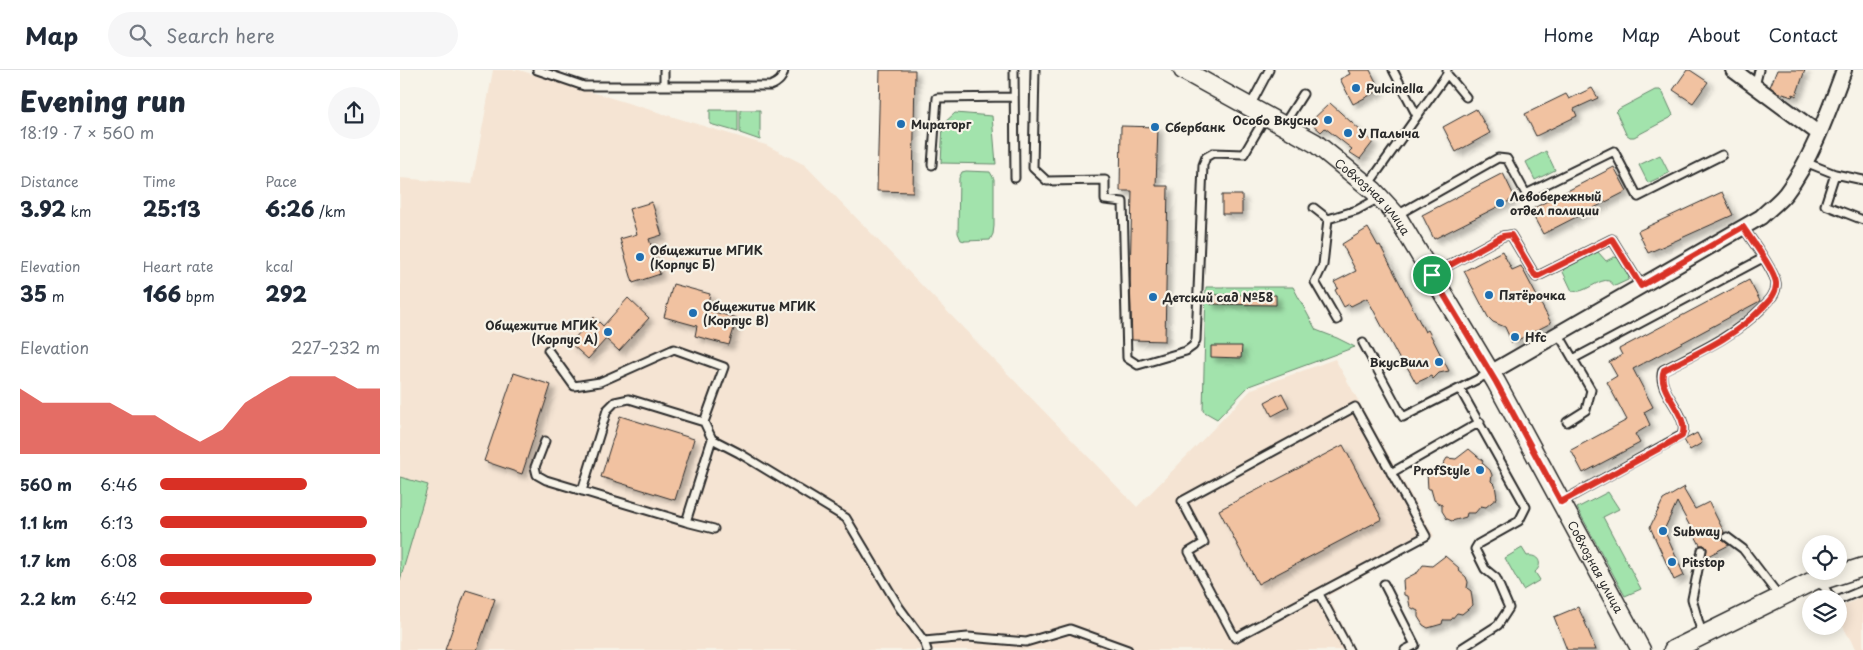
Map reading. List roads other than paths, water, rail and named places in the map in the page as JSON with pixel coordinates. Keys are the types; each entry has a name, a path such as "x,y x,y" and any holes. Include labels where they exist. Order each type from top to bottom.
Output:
{"street":[{"name":"Совхозная улица","path":"1183,70 1315,143 1368,185 1396,215 1490,372 1641,650"},
{"path":"1733,70 1818,133"},
{"path":"1490,372 1760,217 1786,194 1805,162 1844,70"},
{"path":"1847,564 1863,555"},
{"path":"1847,572 1863,567"},
{"path":"1673,650 1819,580"}],"lane":[{"path":"537,70 584,86 770,86 779,82 784,74 784,70"},
{"path":"664,70 664,86"},
{"path":"1014,70 1015,178"},
{"path":"1034,70 1034,168 1047,181 1105,180 1105,200 1123,202 1127,358 1138,366 1186,351 1193,346 1196,340 1203,165 1206,157 1213,153 1244,154 1267,115"},
{"path":"1250,106 1269,70"},
{"path":"1393,70 1417,116"},
{"path":"1755,86 1759,70"},
{"path":"1368,185 1447,72 1466,97"},
{"path":"1284,125 1303,94"},
{"path":"932,166 937,98 1014,97"},
{"path":"1396,215 1498,158 1507,159 1526,194 1614,150 1638,197 1722,155"},
{"path":"1805,162 1835,174 1863,180"},
{"path":"1835,174 1825,205 1863,220"},
{"path":"1328,220 1358,210 1381,197"},
{"path":"1314,208 1328,220"},
{"path":"1328,220 1323,266 1315,282 1336,320"},
{"path":"1561,502 1682,436 1684,426 1662,380 1664,370 1728,337 1747,323 1770,301 1776,290 1775,277 1743,227"},
{"path":"1432,275 1503,236 1511,235 1536,277 1612,239 1641,286"},
{"path":"1573,359 1763,258"},
{"path":"1558,333 1591,390 1586,410 1566,422"},
{"path":"1363,343 1403,417 1490,372"},
{"path":"548,350 574,386 600,382 674,349 724,367 704,422 712,439 739,453 846,518 899,607 924,641 927,650"},
{"path":"1460,389 1526,507 1519,521 1478,544 1475,549 1485,569 1496,578 1509,608 1498,625 1462,648 1463,650"},
{"path":"582,491 607,410 615,402 629,399 704,422"},
{"path":"1355,407 1426,536 1319,594 1235,638 1189,552 1204,543 1182,501 1355,407"},
{"path":"1391,473 1480,422"},
{"path":"686,522 712,439"},
{"path":"546,441 535,467 537,475 546,480 714,529"},
{"path":"1727,537 1743,549 1781,598"},
{"path":"1702,550 1692,599 1702,636"},
{"path":"1384,584 1415,645 1405,650"},
{"path":"1847,597 1863,590"},
{"path":"1319,594 1349,650"},
{"path":"924,641 968,637 1026,642 1070,629 1128,650"}],"place":[{"name":"Pulcinella","path":"1356,88"},
{"name":"Особо Вкусно","path":"1328,120"},
{"name":"Мираторг","path":"901,124"},
{"name":"Сбербанк","path":"1155,127"},
{"name":"У Палыча","path":"1348,133"},
{"name":"Левобережный отдел полиции","path":"1500,203"},
{"name":"Общежитие МГИК (Корпус Б)","path":"640,257"},
{"name":"Пятёрочка","path":"1489,295"},
{"name":"Детский сад №58","path":"1153,297"},
{"name":"Общежитие МГИК (Корпус В)","path":"693,313"},
{"name":"Общежитие МГИК (Корпус А)","path":"608,332"},
{"name":"Hfc","path":"1515,337"},
{"name":"ВкусВилл","path":"1439,362"},
{"name":"ProfStyle","path":"1480,470"},
{"name":"Subway","path":"1663,531"},
{"name":"Pitstop","path":"1672,562"}]}
